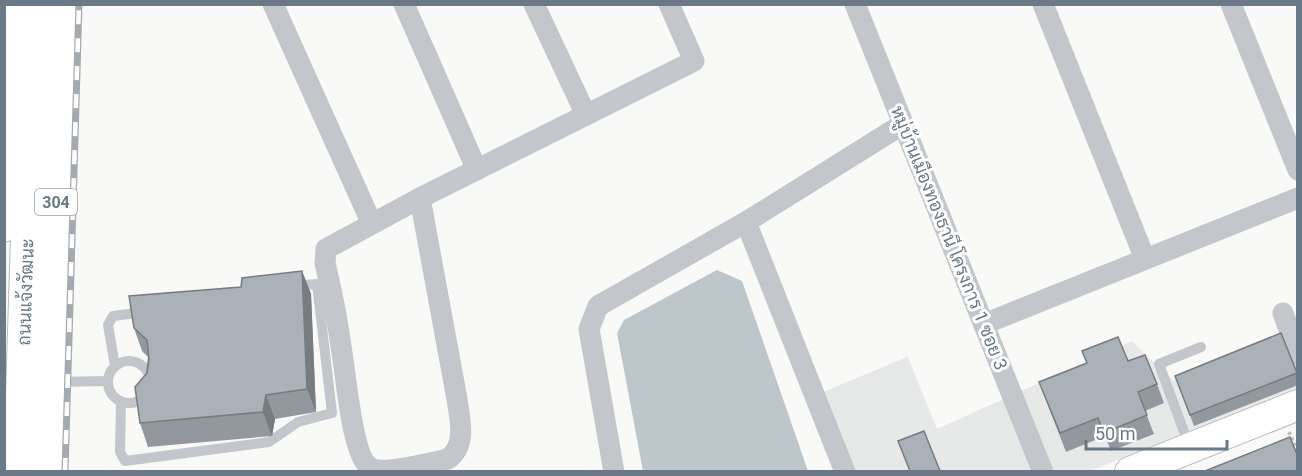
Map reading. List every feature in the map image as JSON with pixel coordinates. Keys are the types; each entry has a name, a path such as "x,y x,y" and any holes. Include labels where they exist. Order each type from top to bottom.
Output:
{"main road":[{"name":"ถนนแจ้งวัฒนะ","path":"4,225 31,11"},
{"name":"ถนนแจ้งวัฒนะ","path":"31,11 52,382 50,471"},
{"name":"ถนนแจ้งวัฒนะ","path":"20,471 31,11"}],"street":[{"path":"273,4 372,224"},
{"path":"404,4 477,170"},
{"path":"534,4 586,115"},
{"path":"420,198 460,424 460,444 455,454 448,459 389,470 373,469 366,465 357,442 325,263 326,249 420,198 694,61 669,4"},
{"name":"หมู่บ้านเมืองทองธานี โครงการ 1 ซอย 3","path":"855,4 1043,471"},
{"path":"1043,4 1145,259"},
{"path":"1232,4 1298,170"},
{"path":"614,471 588,328 598,306 746,222 903,124"},
{"path":"984,324 1298,198"},
{"path":"746,222 845,471"},
{"path":"1283,313 1298,355"},
{"path":"1130,471 1298,405"}],"lane":[{"path":"121,400 120,452 125,461 269,442 298,422 332,413 317,284 282,289"},
{"path":"115,366 108,325 113,316 158,310"},
{"path":"1190,448 1159,364 1201,347"},
{"path":"130,361 145,368 150,383 144,397 129,403 114,396 108,381 115,366 130,361"},
{"path":"52,382 108,381"}],"shaded area":[{"path":"717,270 742,281 808,471 643,471 617,333 624,320"},
{"path":"1297,331 1297,389 1090,471 854,471 823,392 907,357 907,355 937,429 1132,341 1173,381"}],"building":[{"path":"302,271 307,389 266,395 263,412 140,423 135,387 147,373 149,359 147,340 134,328 129,296 241,287 242,278"},
{"path":"1281,333 1297,373 1190,415 1175,376"},
{"path":"1118,337 1128,361 1145,355 1157,384 1138,392 1147,415 1104,433 1098,418 1060,433 1039,382 1087,363 1082,351"},
{"path":"924,431 940,471 910,471 898,441"},
{"path":"1290,437 1298,457 1298,471 1205,471"}],"railway":[{"path":"65,472 79,4"}]}
